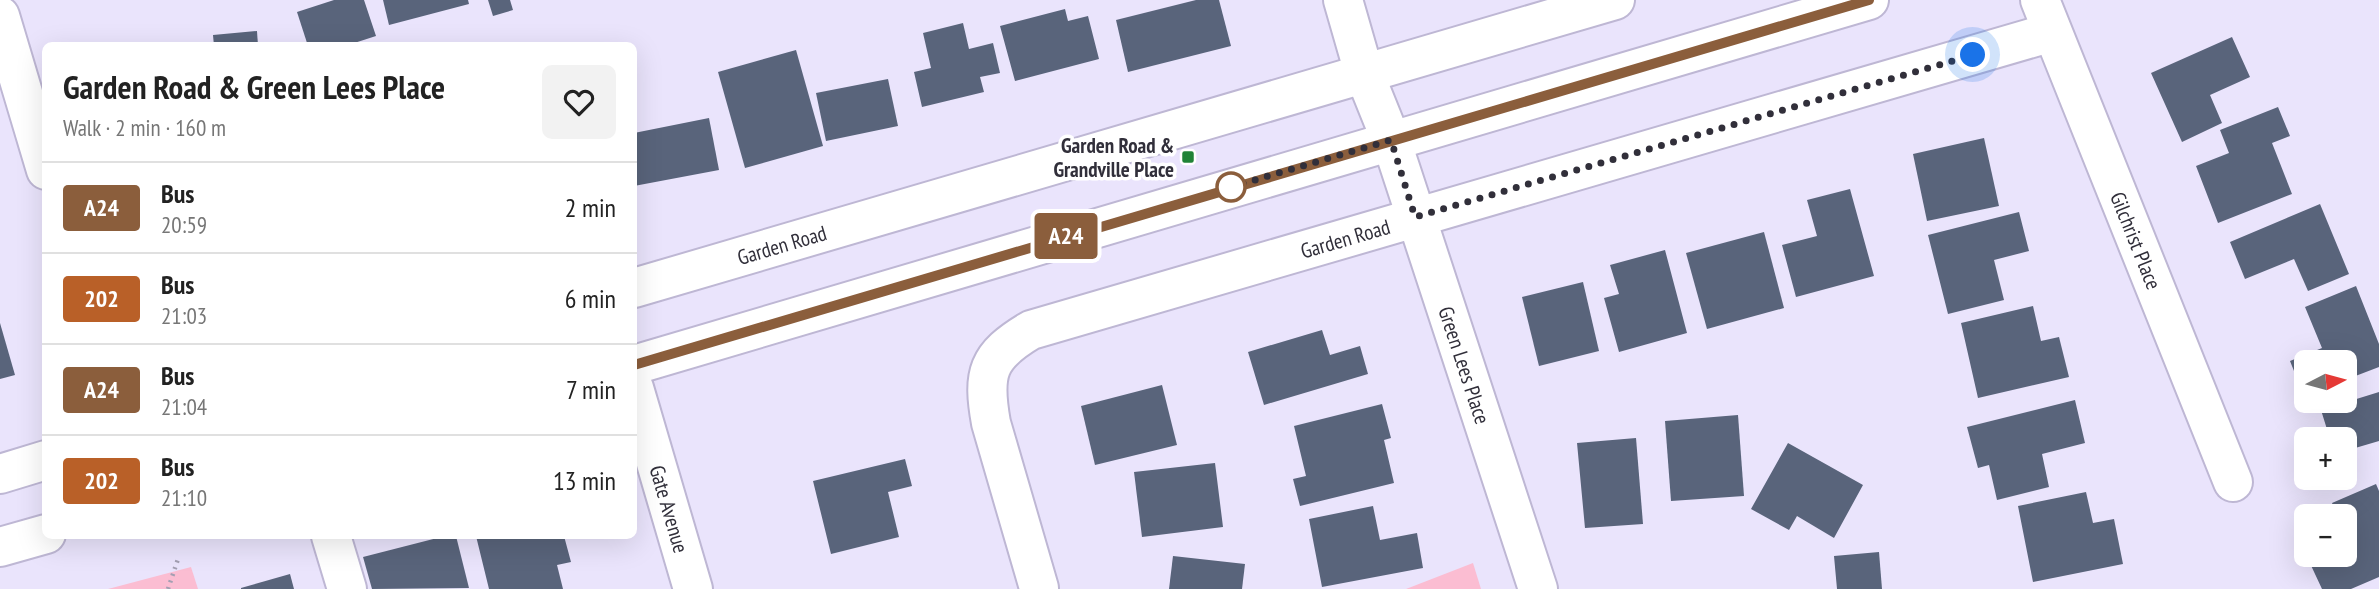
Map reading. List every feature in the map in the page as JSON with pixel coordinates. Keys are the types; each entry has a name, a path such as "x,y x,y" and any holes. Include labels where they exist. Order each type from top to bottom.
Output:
{"street":[{"name":"Green Lees Place","path":"1343,0 1364,73 1391,140 1538,589"},
{"name":"Garden Road","path":"637,287 1615,0"},
{"path":"637,364 1869,0"},
{"path":"0,16 42,157"},
{"name":"Garden Road","path":"1039,588 991,423 986,396 988,372 999,354 1031,330 1415,217 2046,16"},
{"name":"Gilchrist Place","path":"2046,16 2232,482"},
{"name":"Gate Avenue","path":"637,398 693,589"},
{"path":"0,474 42,461"},
{"path":"0,547 42,535"},
{"path":"332,539 346,589"}],"path":[{"path":"168,589 178,559"}],"shaded area":[{"path":"1473,563 1481,589 1406,589"},
{"path":"191,567 198,589 108,589"}],"building":[{"path":"334,0 364,0 376,36 357,42 307,42 297,12"},
{"path":"383,0 468,0 469,4 389,25"},
{"path":"488,0 510,0 513,10 493,16"},
{"path":"1196,0 1219,0 1231,46 1128,72 1116,20"},
{"path":"1065,9 1068,21 1088,16 1099,59 1015,81 1000,26"},
{"path":"963,23 969,49 993,43 1000,73 980,77 984,92 922,107 914,72 931,68 923,33"},
{"path":"257,31 258,42 214,42 213,35"},
{"path":"2232,37 2250,77 2210,95 2222,123 2182,142 2151,73"},
{"path":"796,50 823,146 745,168 718,72"},
{"path":"888,79 898,126 826,141 816,93"},
{"path":"2278,107 2290,136 2272,143 2292,194 2218,223 2196,166 2229,153 2220,130"},
{"path":"709,118 719,170 637,185 637,132"},
{"path":"1984,138 1999,206 1927,221 1913,154"},
{"path":"1850,189 1874,276 1796,297 1782,245 1817,236 1807,200"},
{"path":"2320,204 2349,274 2308,291 2294,259 2245,279 2230,242"},
{"path":"2019,212 2029,251 1994,260 2004,300 1948,314 1928,235"},
{"path":"1764,232 1784,308 1707,329 1686,253"},
{"path":"1665,250 1687,333 1619,352 1604,298 1619,294 1610,265"},
{"path":"1583,282 1599,351 1539,366 1522,297"},
{"path":"2356,286 2379,344 2379,367 2357,375 2357,350 2317,350 2322,348 2305,307"},
{"path":"2033,306 2041,341 2059,337 2069,377 1978,398 1961,323"},
{"path":"0,323 15,375 0,379"},
{"path":"1322,330 1330,355 1360,346 1368,374 1264,405 1248,352"},
{"path":"1162,385 1177,445 1095,465 1081,406"},
{"path":"2379,392 2379,441 2357,447 2357,427 2326,427 2322,413 2357,413 2357,399"},
{"path":"2075,400 2085,443 2042,454 2049,487 1997,500 1989,465 1978,468 1967,427"},
{"path":"1382,404 1391,438 1384,440 1394,483 1300,506 1293,479 1306,476 1294,426"},
{"path":"1738,415 1744,496 1671,501 1665,421"},
{"path":"1636,438 1643,524 1585,528 1577,443"},
{"path":"1788,443 1863,485 1834,538 1797,516 1789,530 1751,509"},
{"path":"905,459 912,486 888,492 899,537 831,554 813,481"},
{"path":"1215,463 1223,527 1142,537 1134,472"},
{"path":"2376,484 2379,491 2379,577 2351,589 2322,589 2312,567 2357,567 2357,504 2332,503"},
{"path":"2086,492 2093,523 2114,519 2123,564 2033,582 2018,506"},
{"path":"1373,506 1380,540 1417,533 1423,568 1322,587 1309,519"},
{"path":"433,539 457,539 469,588 372,589 363,557"},
{"path":"477,539 565,539 571,562 557,565 563,589 489,589"},
{"path":"1879,552 1882,589 1837,589 1834,556"},
{"path":"1173,556 1245,564 1242,589 1169,589"},
{"path":"290,574 294,589 241,589 241,588"}],"bus line":[{"name":"A24","path":"637,364 1869,0"}],"place":[{"name":"Garden Road & Grandville Place","path":"1188,157"}],"route":[{"path":"1231,187 1391,140 1415,217 1973,55"}]}
